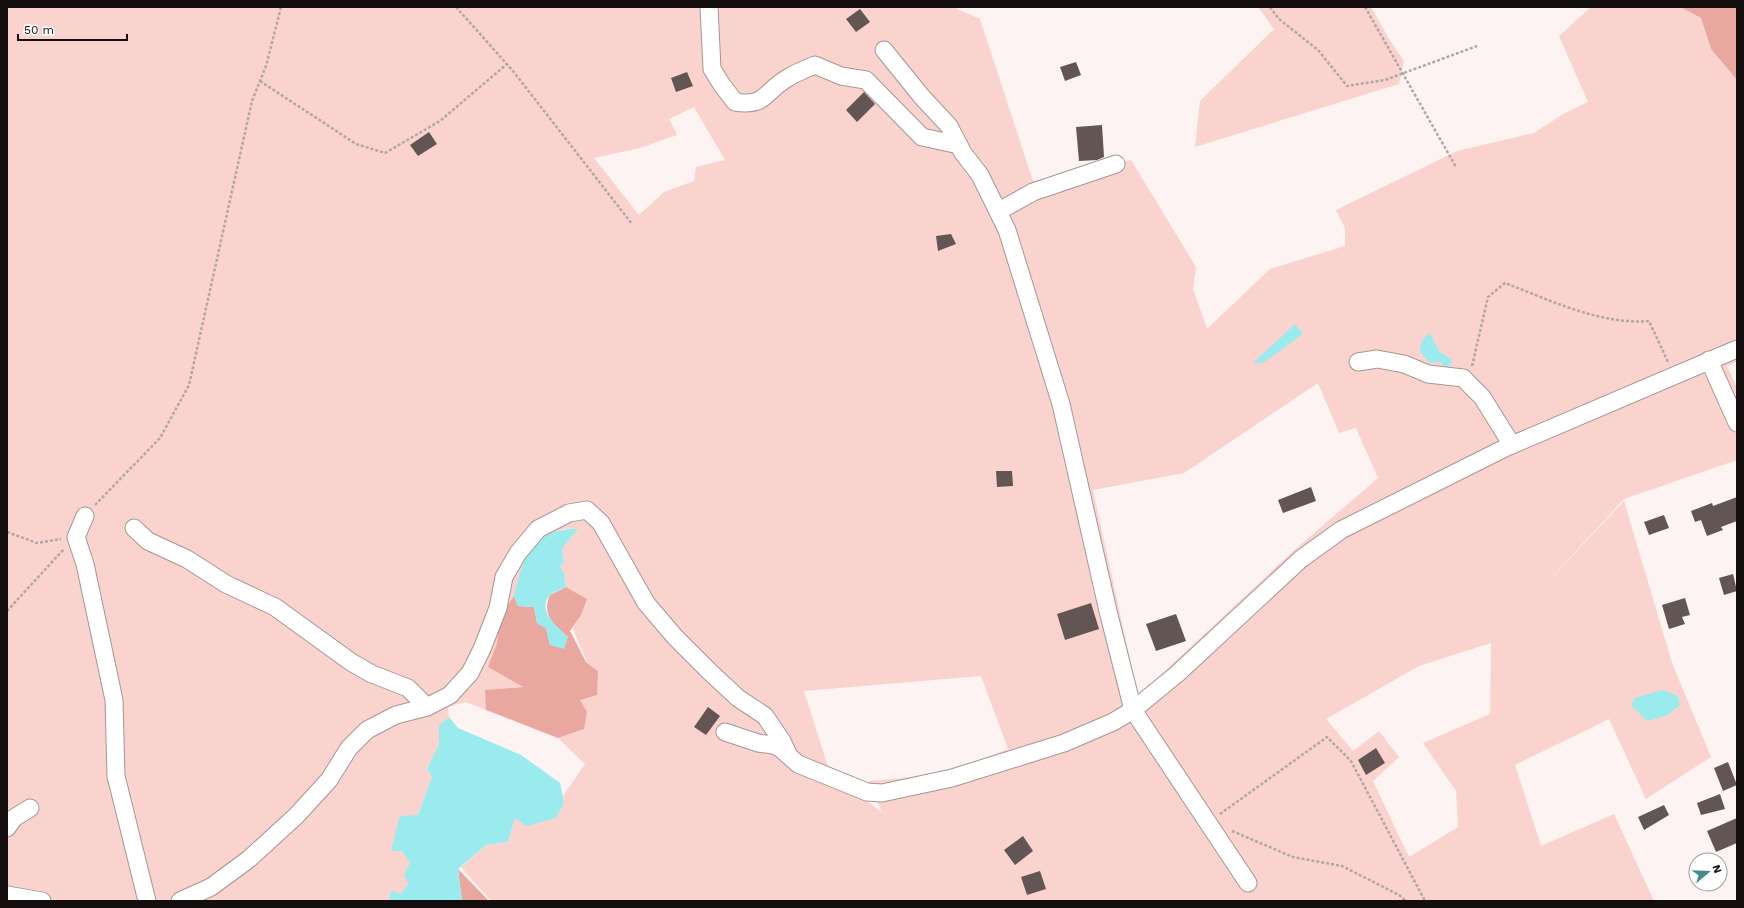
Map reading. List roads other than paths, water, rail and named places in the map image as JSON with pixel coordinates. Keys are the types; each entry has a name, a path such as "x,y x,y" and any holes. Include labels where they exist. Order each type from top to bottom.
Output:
{"street":[{"path":"709,7 712,68 722,85 735,102 749,104 764,98 785,79 814,65 841,76 866,80 922,137 959,145"},
{"path":"884,50 922,97 949,126 959,145 980,175 999,211 1016,255 1062,404 1108,611 1133,710 1248,882"},
{"path":"999,211 1033,192 1116,164"},
{"path":"725,732 758,743 773,745 780,748 798,764 853,788 867,792 882,793 952,778 1064,743 1113,722 1133,710 1177,674 1301,559 1341,530 1512,444 1737,349"},
{"path":"1358,362 1377,359 1404,364 1428,374 1463,378 1482,397 1512,444"},
{"path":"1709,360 1737,422"},
{"path":"180,901 211,887 249,859 296,816 329,780 350,748 367,730 396,715 427,707 450,695 470,673 493,625 504,577 518,553 538,529 569,513 587,510 601,523 646,603 675,637 710,672 738,698 765,716 782,740 789,756"},
{"path":"85,516 76,537 85,564 101,646 114,700 116,776 147,901"},
{"path":"134,528 148,541 187,559 226,584 275,607 351,662 372,674 408,688 427,707"},
{"path":"7,828 14,818 30,808"},
{"path":"7,895 42,901"}],"water":[{"path":"1295,324 1303,334 1263,363 1253,363"},
{"path":"1430,333 1439,351 1453,361 1446,368 1439,361 1430,363 1420,352 1422,340"},
{"path":"578,528 562,549 564,562 560,566 564,573 566,587 549,596 546,602 547,613 550,619 568,637 564,649 550,645 546,628 537,623 534,607 518,606 514,596 523,563 531,546 546,535"},
{"path":"1663,690 1678,696 1680,705 1666,716 1647,721 1631,705 1635,698"},
{"path":"449,717 458,728 521,755 560,783 564,803 556,818 526,826 515,818 508,842 486,845 458,869 462,901 389,901 391,890 400,894 409,884 404,875 410,863 402,851 391,851 400,816 418,815 432,777 427,769 439,744 439,725"}]}
